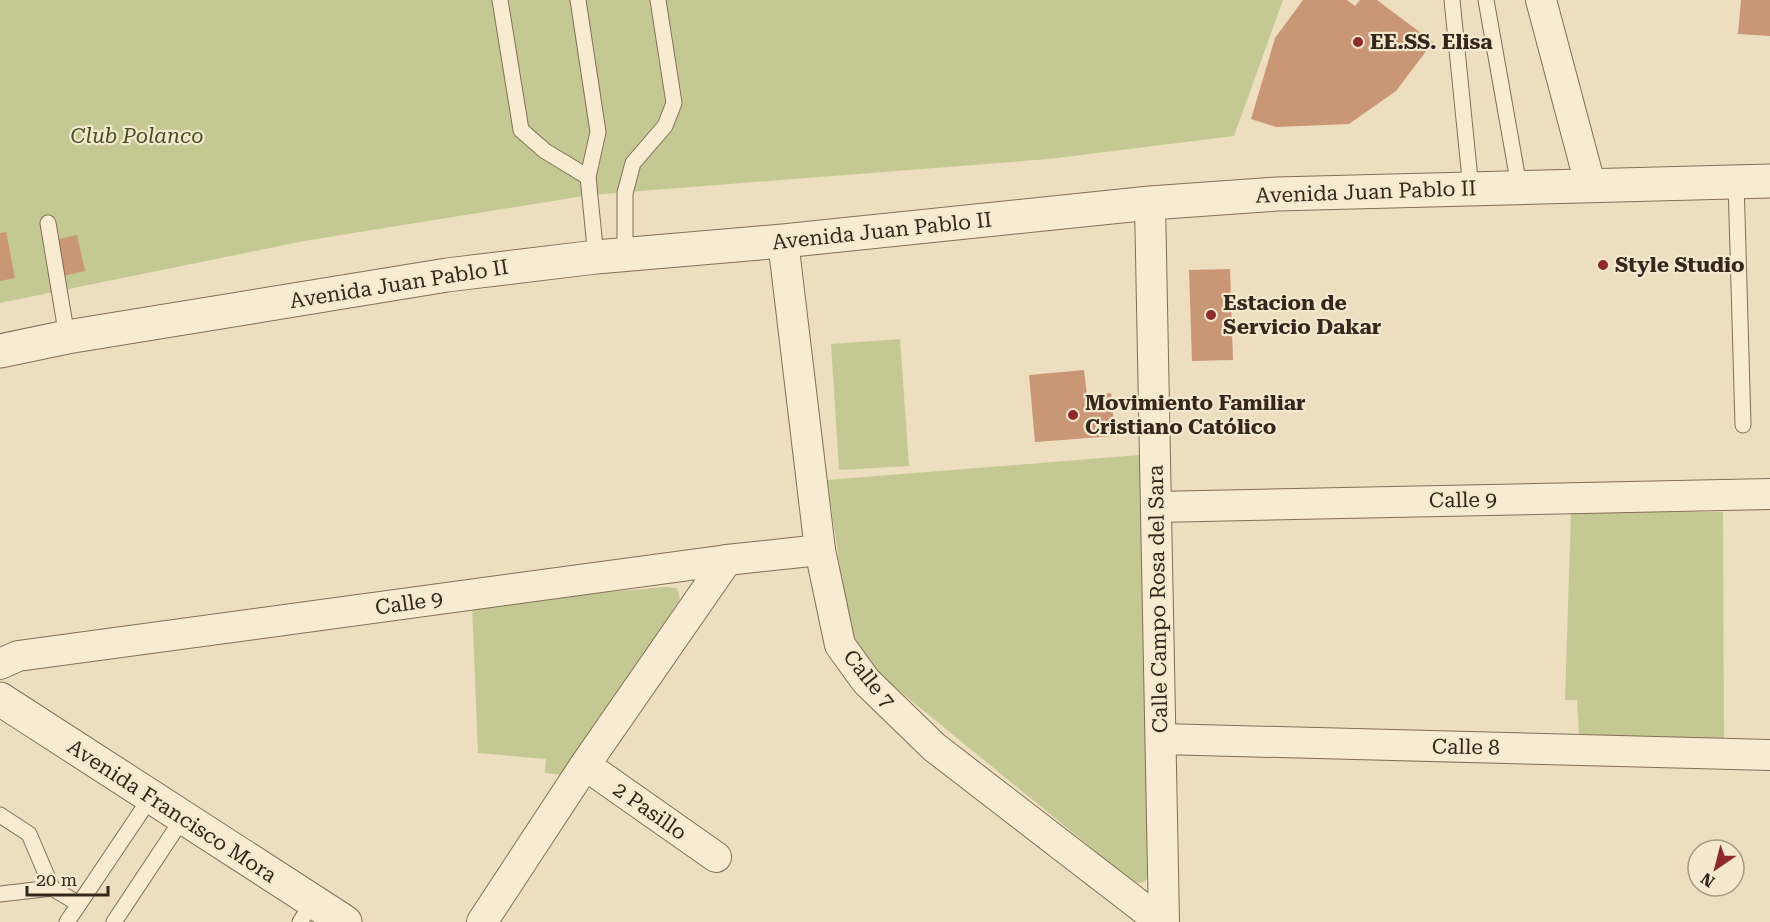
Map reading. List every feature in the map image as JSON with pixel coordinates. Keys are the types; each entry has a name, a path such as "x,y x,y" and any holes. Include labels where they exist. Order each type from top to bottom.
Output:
{"street":[{"path":"1541,0 1590,184"},
{"name":"Avenida Juan Pablo II","path":"0,351 67,337 447,275 610,256 783,241 1150,203 1277,194 1770,181"},
{"name":"Calle Campo Rosa del Sara","path":"1150,203 1161,739 1162,922"},
{"name":"Calle 7","path":"783,241 820,550 840,645 866,681 896,713 934,747 1162,922"},
{"name":"Calle 9","path":"1156,507 1770,494"},
{"name":"Calle 9","path":"0,664 18,656 727,560 820,550"},
{"path":"482,922 585,765 727,560"},
{"name":"Avenida Francisco Mora","path":"0,699 183,818 307,912 345,922"},
{"name":"Calle 8","path":"1161,739 1770,755"},
{"name":"2 Pasillo","path":"585,765 716,857"}],"lane":[{"path":"500,0 521,130 545,151 588,177"},
{"path":"578,0 597,132 588,177 610,256"},
{"path":"610,256 633,163 665,126 674,103 658,0"},
{"path":"1452,0 1472,189"},
{"path":"1486,0 1519,186"},
{"path":"1736,181 1743,425"},
{"path":"48,223 67,337"},
{"path":"67,922 151,796"},
{"path":"0,815 29,834 52,888 79,904"},
{"path":"114,922 183,818"},
{"path":"0,894 52,888"}],"green space":[{"name":"Club Polanco","path":"0,0 1283,0 1234,136 1049,159 590,195 304,241 0,303"},
{"path":"900,339 909,466 839,470 831,344"},
{"path":"1140,455 1153,874 1142,883 1133,882 880,675 858,645 849,628 827,480"},
{"path":"1571,512 1723,512 1724,740 1579,735 1577,700 1565,700"},
{"path":"666,587 677,588 680,599 564,775 545,773 546,759 478,753 472,604"}],"building":[{"path":"1303,0 1347,0 1355,6 1360,0 1377,0 1433,42 1396,91 1349,124 1276,127 1251,119 1275,38"},
{"path":"1741,0 1770,0 1770,36 1738,34"},
{"path":"6,232 15,278 0,281 0,233"},
{"path":"77,235 85,271 63,276 55,240"},
{"name":"Estacion de Servicio Dakar","path":"1230,269 1233,360 1192,361 1189,270"},
{"name":"Movimiento Familiar Cristiano Católico","path":"1084,370 1087,395 1111,393 1115,436 1035,442 1029,375"}],"place":[{"name":"EE.SS. Elisa","path":"1358,42"},
{"name":"Style Studio","path":"1603,265"},
{"name":"Estacion de Servicio Dakar","path":"1211,315"},
{"name":"Movimiento Familiar Cristiano Católico","path":"1073,415"}]}
